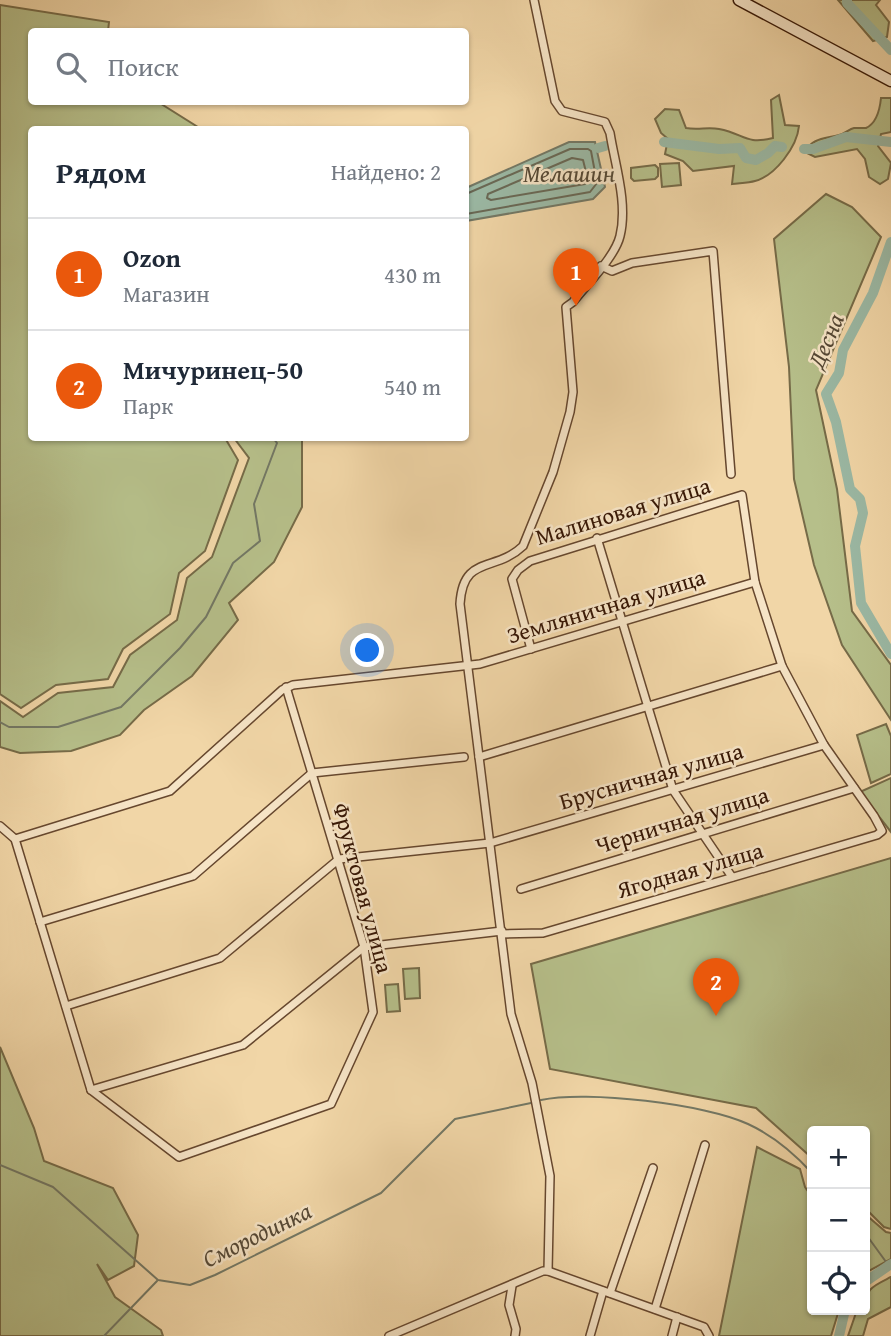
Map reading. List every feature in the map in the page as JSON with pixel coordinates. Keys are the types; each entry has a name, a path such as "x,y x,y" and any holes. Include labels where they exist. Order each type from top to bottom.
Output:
{"street":[{"path":"534,0 555,101 562,111 605,122 610,133 623,211 620,237 613,251 573,302 566,307 573,392 570,412 553,472 523,546 513,556 474,569 467,576 461,591 460,604 511,1014 532,1083 550,1176 548,1271"},
{"path":"739,0 891,81"},
{"path":"601,266 612,271 632,263 713,251 731,474"},
{"name":"Малиновая улица","path":"531,649 512,579 518,569 530,561 597,538 742,495 755,582"},
{"path":"597,538 673,790 732,877"},
{"path":"755,582 782,666 824,745 855,788"},
{"name":"Земляничная улица","path":"468,665 531,649 755,582"},
{"path":"15,839 170,790 286,687 319,680 468,665"},
{"path":"479,757 782,666"},
{"name":"Фруктовая улица","path":"91,1090 179,1157 331,1104 373,1015 364,947 286,687"},
{"name":"Брусничная улица","path":"339,859 490,843 824,745"},
{"path":"40,922 193,876 312,773 464,757"},
{"name":"Ягодная улица","path":"364,947 502,932 543,933 877,835 881,826 855,788"},
{"name":"Черничная улица","path":"521,889 855,788"},
{"path":"0,826 15,839 91,1090 243,1045 364,947"},
{"path":"66,1006 220,958 339,859"},
{"path":"655,1309 705,1145"},
{"path":"590,1336 653,1168"},
{"path":"389,1336 543,1271 704,1327 709,1336"},
{"path":"512,1286 509,1305 516,1329 515,1336"},
{"path":"672,1336 677,1317"}],"green space":[{"path":"838,0 880,0 876,5 889,22 887,37 873,41"},
{"path":"0,5 109,22 108,28 28,28 28,105 163,105 196,126 28,126 28,441 227,441 238,460 205,551 179,573 170,614 123,649 108,679 56,685 21,708 0,694"},
{"path":"779,95 785,125 799,126 794,143 784,160 763,178 732,184 734,166 693,171 683,161 665,154 668,139 661,133 655,119 665,109 679,110 686,128 719,129 750,140 764,140 773,138 771,100"},
{"path":"881,98 891,98 891,132 881,134 878,146 891,163 888,179 880,184 869,177 865,159 857,149 815,157 805,152 811,144 819,140 854,128 870,126 877,115"},
{"path":"679,163 681,185 662,187 660,164"},
{"path":"655,165 658,168 658,176 655,179 634,181 631,178 631,168"},
{"path":"826,194 852,207 881,237 816,390 837,489 852,611 891,665 891,720 842,645 814,565 794,479 789,367 774,239"},
{"path":"236,441 302,441 302,507 274,562 229,603 238,620 192,676 144,710 120,735 71,751 20,753 0,747 0,701 23,717 58,693 113,687 130,655 177,620 187,578 212,557 249,458"},
{"path":"886,724 891,736 891,774 871,783 857,735"},
{"path":"891,778 891,832 860,792"},
{"path":"891,858 891,1229 884,1227 870,1213 870,1126 807,1126 807,1154 756,1108 550,1069 531,964"},
{"path":"419,968 420,998 405,999 403,969"},
{"path":"398,984 400,1011 387,1012 385,985"},
{"path":"0,1047 34,1128 44,1161 113,1188 138,1235 134,1266 108,1280 97,1264 115,1297 161,1330 163,1336 0,1336"},
{"path":"757,1147 800,1169 807,1190 807,1315 837,1315 831,1336 719,1336"},
{"path":"870,1218 891,1233 891,1259 870,1270"},
{"path":"891,1277 891,1307 868,1319 863,1336 848,1336 855,1315 870,1315 870,1290"}],"water":[{"name":"Мелашин","path":"569,142 595,142 605,187 593,199 469,220 469,187"}],"waterway":[{"name":"Десна","path":"847,0 891,50"},
{"path":"804,149 813,149 846,137 891,142"},
{"path":"664,142 719,149 740,148 746,158 756,160 775,146 782,147"},
{"path":"598,148 605,146"},
{"name":"Десна","path":"891,242 873,293 843,350 839,373 826,394 836,422 850,489 860,499 863,513 855,546 861,603 891,654"},
{"path":"0,722 9,727 58,727 121,707 180,648 206,617 233,563 260,541 254,504 277,443 275,441"},
{"name":"Смородинка","path":"541,1100 561,1097 615,1098 704,1110 748,1124 775,1139 807,1168"},
{"name":"Смородинка","path":"0,1165 53,1187 158,1280 190,1285 381,1193 455,1119 531,1103"},
{"name":"Смородинка","path":"870,1240 889,1266"},
{"name":"Десна","path":"870,1279 891,1264"},
{"path":"104,1336 157,1281"},
{"name":"Десна","path":"839,1336 844,1315"}],"place":[{"name":"Ozon","path":"576,306"},
{"name":"Мичуринец-50","path":"716,1016"}]}
